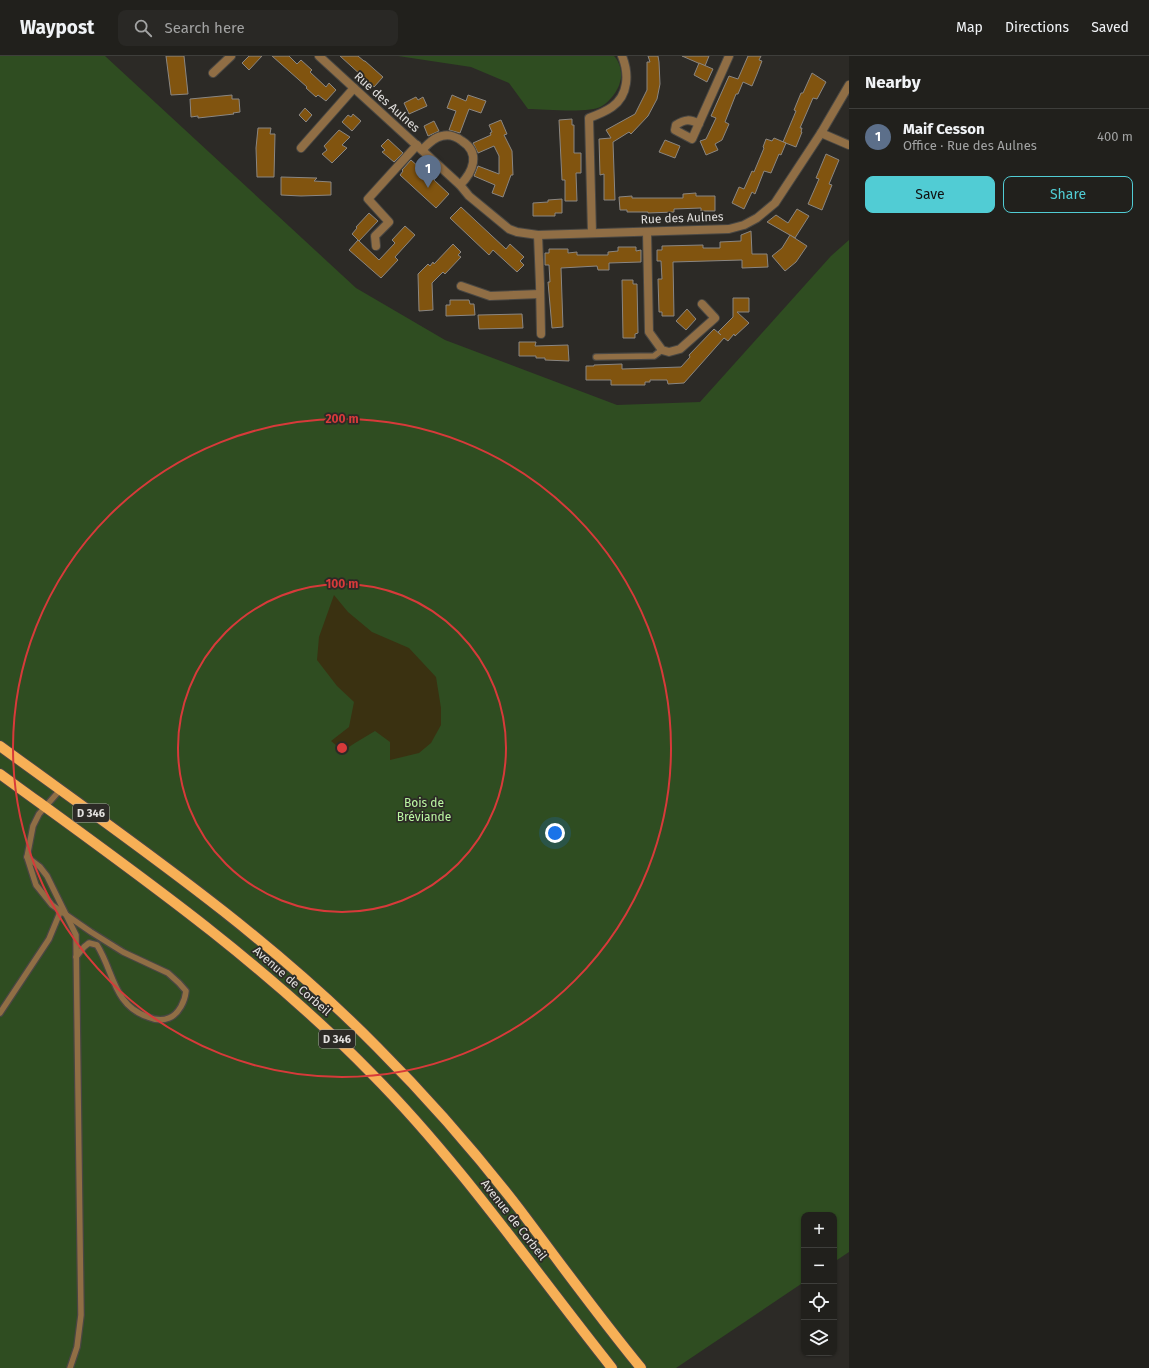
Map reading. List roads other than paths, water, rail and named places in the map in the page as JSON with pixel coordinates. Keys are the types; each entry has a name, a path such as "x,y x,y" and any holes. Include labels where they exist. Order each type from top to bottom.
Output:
{"main road":[{"name":"D 346","path":"0,746 236,920 302,976 378,1047 421,1093 494,1177 641,1368"},
{"name":"Avenue de Corbeil","path":"0,774 195,918 248,960 297,1001 358,1059 414,1118 462,1174 612,1368"}],"street":[{"path":"213,73 231,56"},
{"name":"Rue des Aulnes","path":"319,56 460,185 469,196 509,229 517,232 538,235 729,229 744,225 757,218 775,203 821,132 849,85"},
{"path":"592,233 589,118 613,107 624,92 627,84 627,75 626,66 622,56"},
{"path":"699,124 729,56"},
{"path":"301,148 354,88"},
{"path":"821,132 849,145"},
{"name":"Rue des Aulnes","path":"419,148 442,136 456,137 465,143 472,150 474,161 471,173 460,185"},
{"path":"376,246 375,236 389,222 368,199 419,148"},
{"path":"648,232 649,332 662,350 669,352 680,349 715,318 702,304"},
{"path":"538,235 541,334"},
{"path":"461,286 490,296 540,294"}],"lane":[{"path":"596,357 654,356 662,350"},
{"path":"60,790 44,806 33,826 27,857 36,885 52,905 63,911 91,932 123,952 168,973 186,991 185,1000 172,1017 164,1020 139,1014 116,990 97,945 89,944 84,947 76,957"},
{"path":"27,857 40,867 47,876 76,935 81,1315 77,1347 70,1368"},
{"path":"0,1012 48,939 63,911"}],"place":[{"name":"Maif Cesson","path":"428,188"}],"park label":[{"name":"Bois de Bréviande","path":"424,810"}]}
